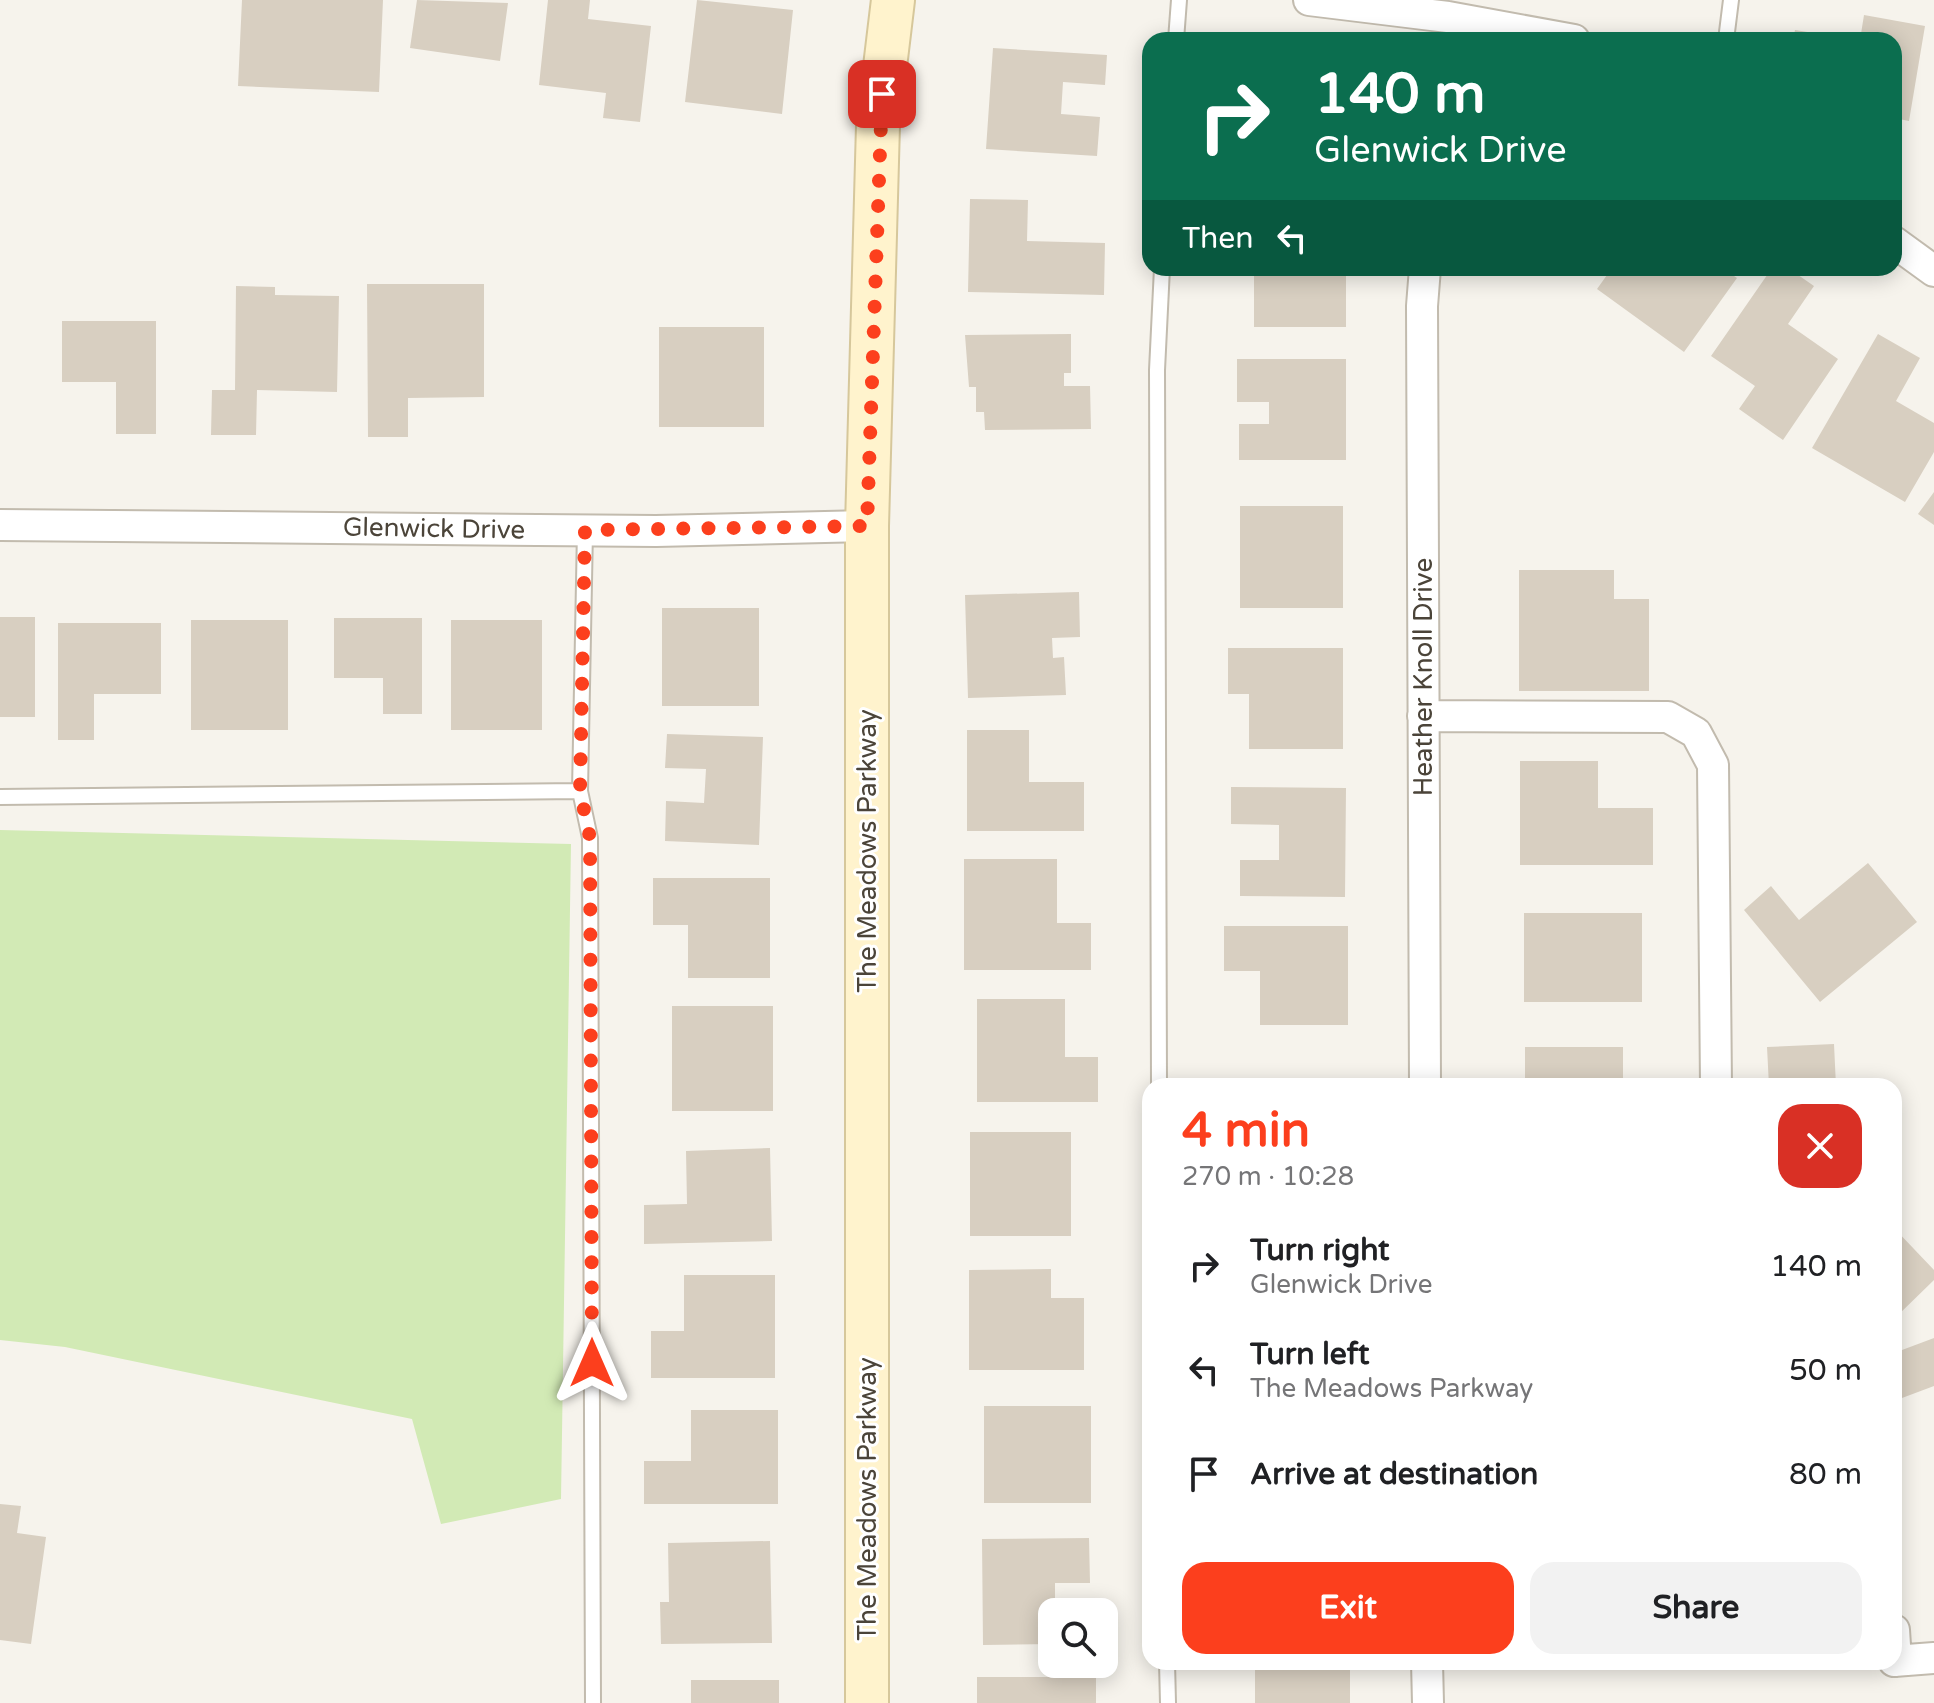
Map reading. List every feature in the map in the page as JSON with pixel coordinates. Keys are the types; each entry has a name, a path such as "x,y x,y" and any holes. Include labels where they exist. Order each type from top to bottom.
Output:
{"street":[{"name":"The Meadows Parkway","path":"867,1703 867,526 878,125 893,0"},
{"path":"1309,0 1526,32"},
{"path":"1902,247 1932,264"},
{"name":"Heather Knoll Drive","path":"1424,276 1425,1078"},
{"name":"Glenwick Drive","path":"0,525 585,530 867,526"},
{"path":"1423,716 1668,717 1696,733 1713,765 1716,1078"},
{"path":"1902,1660 1934,1658"},
{"path":"1427,1670 1428,1703"}],"lane":[{"path":"1177,32 1179,0"},
{"path":"1727,32 1731,0"},
{"path":"1159,1078 1156,401 1162,276"},
{"path":"585,530 580,791 590,838 593,1703"},
{"path":"0,797 580,791"},
{"path":"1167,1670 1168,1703"}],"green space":[{"path":"0,830 571,844 561,1499 441,1524 412,1419 65,1347 0,1340"}],"building":[{"path":"242,0 383,0 379,92 238,86"},
{"path":"417,0 508,3 500,61 410,48"},
{"path":"548,0 590,0 588,19 651,26 640,122 603,118 606,93 539,85"},
{"path":"697,0 793,10 782,114 685,102"},
{"path":"1864,15 1925,26 1909,121 1902,120 1902,32 1861,32"},
{"path":"993,48 1107,55 1105,85 1063,82 1061,114 1100,117 1097,156 986,149"},
{"path":"970,199 1028,200 1027,241 1105,243 1104,295 968,292"},
{"path":"1254,276 1346,276 1346,327 1254,327"},
{"path":"1606,276 1737,278 1684,352 1597,289"},
{"path":"1766,276 1800,276 1814,286 1788,324 1838,359 1783,440 1739,409 1755,386 1711,356"},
{"path":"367,284 484,284 484,397 408,398 408,437 368,437"},
{"path":"236,286 275,287 275,295 339,296 337,392 257,390 256,435 211,435 212,390 235,390"},
{"path":"62,321 156,321 156,434 116,434 116,382 62,382"},
{"path":"659,327 764,327 764,427 659,427"},
{"path":"1071,334 1071,373 1064,373 1064,386 1090,386 1091,429 985,430 984,412 976,412 976,387 969,387 965,335"},
{"path":"1878,334 1920,358 1896,401 1934,423 1934,452 1905,502 1812,448"},
{"path":"1237,359 1346,359 1346,460 1239,460 1239,424 1269,424 1269,402 1237,402"},
{"path":"1934,492 1934,525 1918,514"},
{"path":"1240,506 1343,506 1343,608 1240,608"},
{"path":"1519,570 1614,570 1614,599 1649,599 1649,691 1519,691"},
{"path":"1079,592 1080,637 1052,638 1053,658 1064,657 1066,695 968,698 965,595"},
{"path":"662,608 759,608 759,706 662,706"},
{"path":"0,617 35,617 35,717 0,717"},
{"path":"334,618 422,618 422,714 383,714 383,678 334,678"},
{"path":"191,620 288,620 288,730 191,730"},
{"path":"451,620 542,620 542,730 451,730"},
{"path":"58,623 161,623 161,694 94,694 94,740 58,740"},
{"path":"1228,648 1343,648 1343,749 1249,749 1249,694 1228,694"},
{"path":"967,730 1029,730 1029,782 1084,782 1084,831 967,831"},
{"path":"667,734 763,737 759,845 665,841 666,801 704,803 706,769 665,768"},
{"path":"1520,761 1598,761 1598,808 1653,808 1653,865 1520,865"},
{"path":"1231,787 1346,788 1345,897 1240,896 1240,860 1279,860 1279,825 1231,824"},
{"path":"964,859 1057,859 1057,923 1091,923 1091,970 964,970"},
{"path":"1868,863 1917,922 1820,1002 1744,910 1771,886 1799,920"},
{"path":"653,878 770,878 770,978 688,978 688,925 653,925"},
{"path":"1524,913 1642,913 1642,1002 1524,1002"},
{"path":"1224,926 1348,926 1348,1025 1260,1025 1260,971 1224,971"},
{"path":"977,999 1065,999 1065,1057 1098,1057 1098,1102 977,1102"},
{"path":"672,1006 773,1006 773,1111 672,1111"},
{"path":"1834,1044 1836,1078 1769,1078 1767,1047"},
{"path":"1525,1047 1623,1047 1623,1078 1525,1078"},
{"path":"970,1132 1071,1132 1071,1236 970,1236"},
{"path":"770,1148 772,1241 644,1244 644,1205 687,1204 686,1151"},
{"path":"1902,1236 1934,1270 1934,1280 1902,1311"},
{"path":"1051,1269 1051,1298 1084,1298 1084,1370 969,1370 969,1270"},
{"path":"684,1275 775,1275 775,1378 651,1378 651,1331 684,1331"},
{"path":"1934,1338 1934,1386 1902,1398 1902,1350"},
{"path":"984,1406 1091,1406 1091,1503 984,1503"},
{"path":"691,1410 778,1410 778,1504 644,1504 644,1461 691,1461"},
{"path":"0,1504 21,1506 17,1533 46,1537 31,1644 0,1640"},
{"path":"1089,1538 1090,1583 1055,1583 1055,1598 1038,1598 1038,1644 983,1645 982,1539"},
{"path":"770,1541 772,1643 661,1644 660,1602 669,1602 668,1543"},
{"path":"1255,1670 1350,1670 1350,1703 1255,1703"},
{"path":"977,1677 1096,1678 1096,1703 977,1703"},
{"path":"691,1680 779,1680 779,1703 691,1703"}],"route":[{"path":"592,1363 590,838 580,791 585,530 867,526 878,125 882,94"}]}
